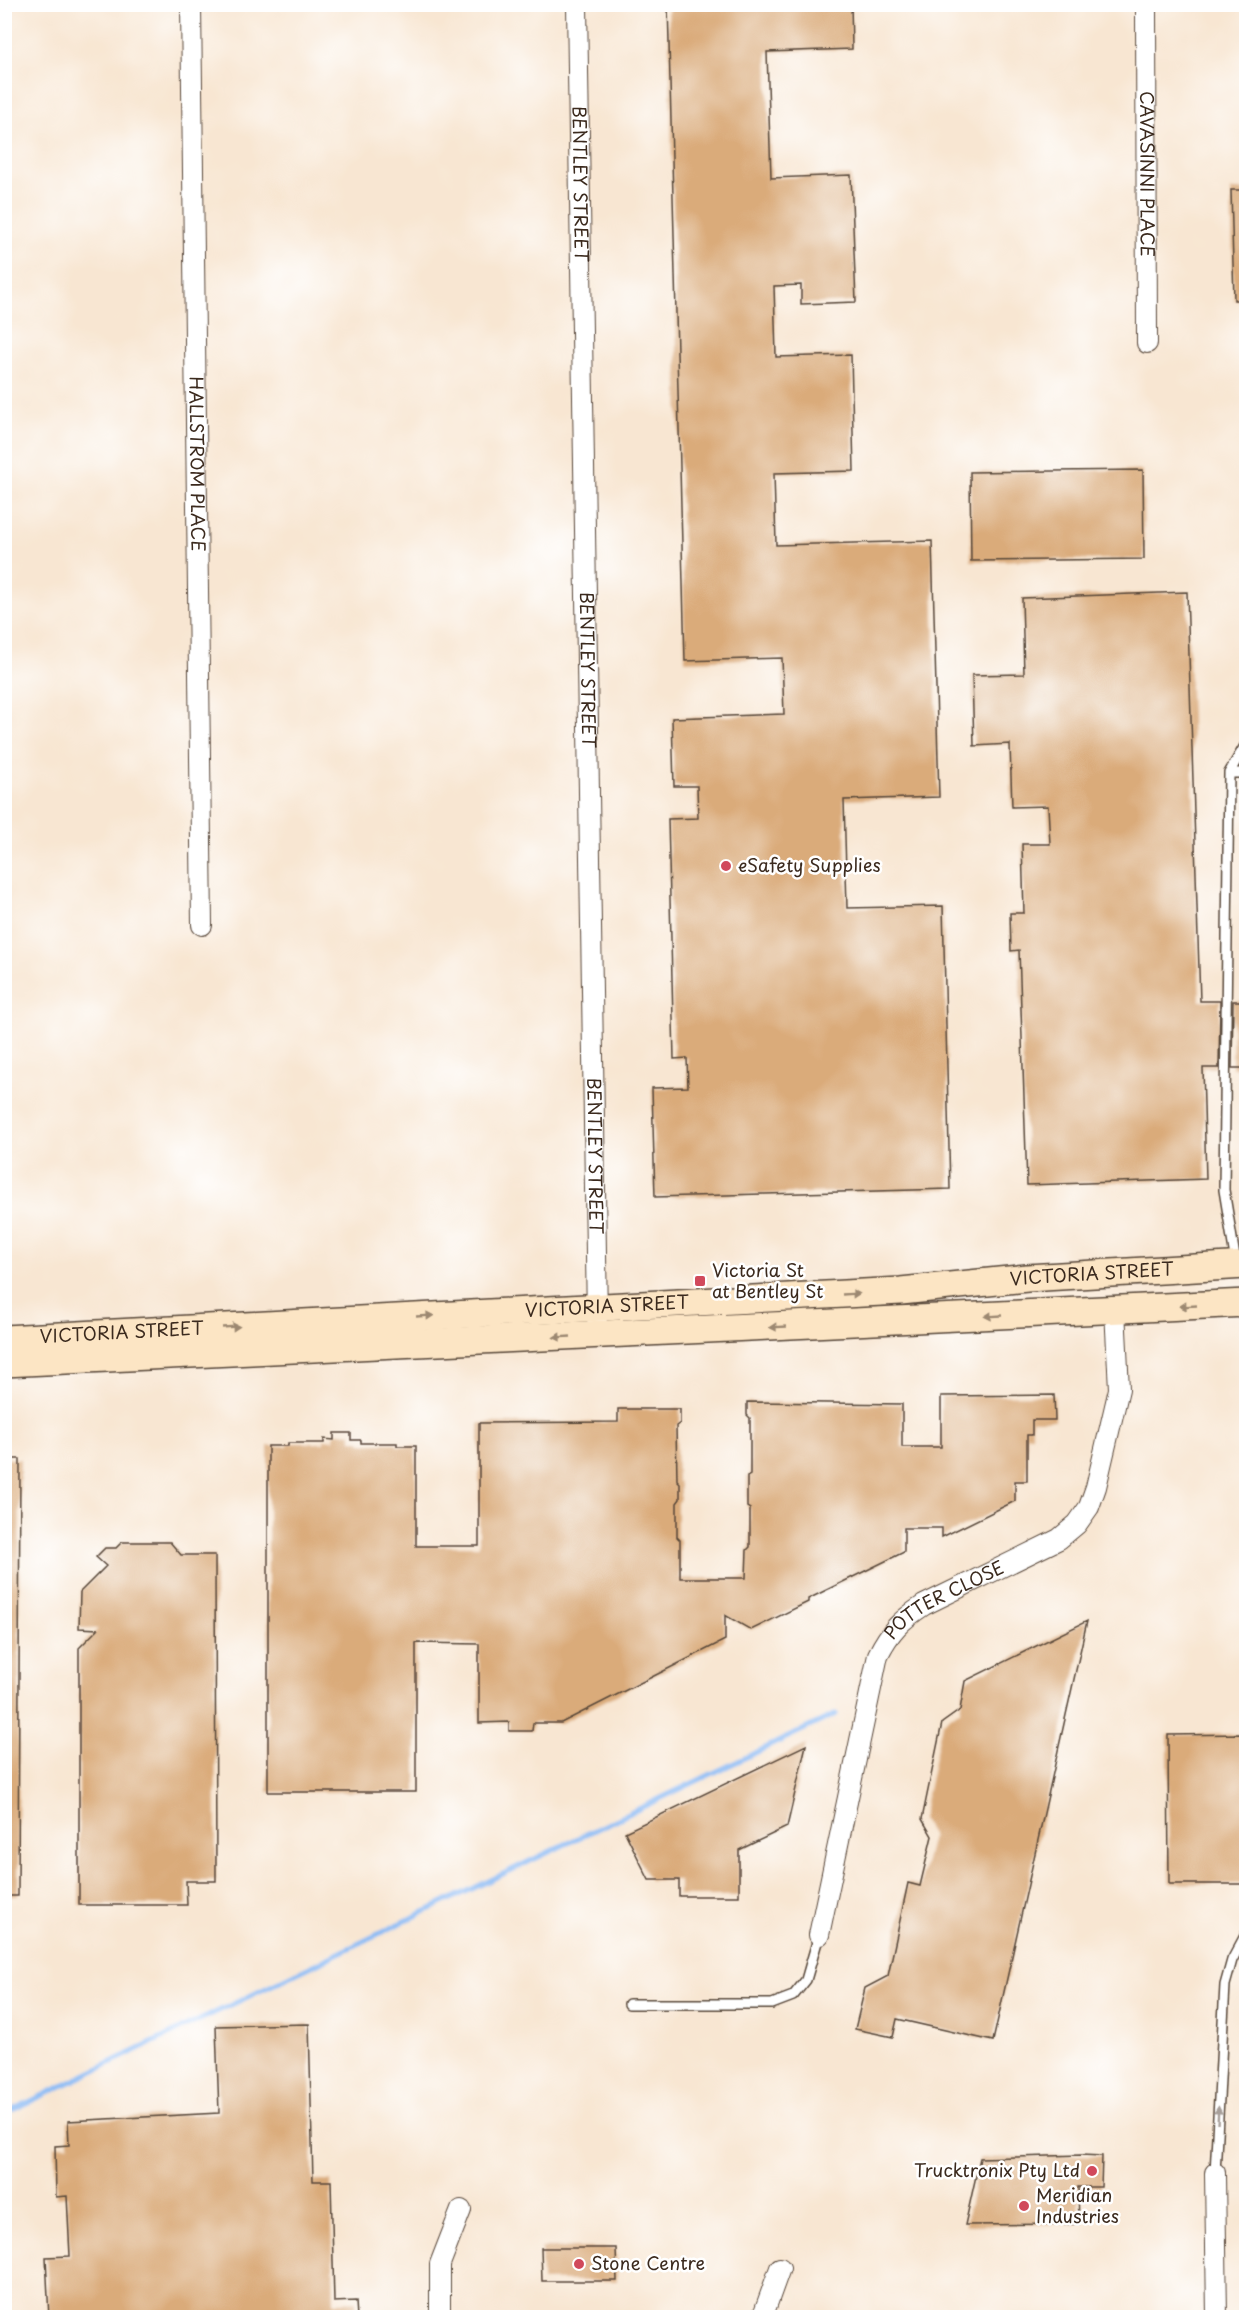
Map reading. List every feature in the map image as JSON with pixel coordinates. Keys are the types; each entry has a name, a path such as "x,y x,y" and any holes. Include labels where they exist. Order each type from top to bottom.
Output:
{"main road":[{"name":"VICTORIA STREET","path":"4,1339 901,1291 1027,1278 1242,1265"},
{"name":"VICTORIA STREET","path":"4,1363 1246,1303"}],"street":[{"name":"HALLSTROM PLACE","path":"191,4 202,925"},
{"name":"BENTLEY STREET","path":"577,4 597,1336"},
{"name":"CAVASINNI PLACE","path":"1146,4 1147,343"},
{"name":"POTTER CLOSE","path":"819,1935 878,1655 888,1635 904,1618 924,1605 1059,1539 1077,1524 1089,1507 1096,1487 1119,1389 1114,1310"},
{"path":"1215,2173 1217,2318"},
{"path":"440,2318 440,2264 461,2210"},
{"path":"762,2318 780,2268"}],"lane":[{"path":"1242,1265 1224,1190 1229,773 1246,744"},
{"path":"1229,773 1246,773"},
{"path":"1215,2173 1225,1985 1232,1960 1246,1934"},
{"path":"629,2004 772,2004 793,1996 806,1980 819,1935"}],"building":[{"path":"668,4 851,4 852,49 767,52 771,178 851,175 856,302 801,304 801,285 774,286 776,357 851,355 854,471 774,473 776,545 932,541 939,797 844,800 847,908 943,906 950,1189 655,1197 652,1088 688,1087 687,1058 674,1059 668,819 698,818 697,786 674,786 672,718 784,714 782,658 685,661"},
{"path":"1231,190 1246,190 1246,300 1234,300"},
{"path":"1143,470 1144,559 971,561 970,472"},
{"path":"1187,592 1200,1001 1220,1001 1219,1068 1203,1068 1206,1179 1027,1185 1019,950 1011,951 1010,913 1024,913 1022,844 1050,844 1048,806 1012,807 1010,744 974,746 972,675 1024,674 1022,598"},
{"path":"1233,1001 1246,1001 1246,1068 1232,1068"},
{"path":"1054,1395 1055,1420 1032,1420 1032,1435 1027,1435 1027,1481 1015,1481 1015,1501 942,1537 942,1528 904,1528 904,1552 751,1630 725,1615 725,1640 561,1723 533,1723 532,1731 509,1731 509,1722 479,1723 479,1644 416,1643 416,1792 268,1792 268,1446 288,1446 288,1443 324,1443 324,1439 334,1440 334,1433 351,1433 351,1440 361,1440 361,1443 397,1443 397,1446 416,1446 416,1546 479,1546 479,1423 618,1422 618,1409 680,1409 680,1423 676,1426 677,1480 680,1483 680,1499 677,1503 677,1537 680,1540 680,1578 746,1578 747,1550 750,1547 747,1477 750,1475 750,1418 747,1415 747,1402 902,1404 902,1447 941,1447 941,1396"},
{"path":"4,1459 20,1459 18,1896 4,1896"},
{"path":"122,1542 170,1542 181,1555 215,1555 216,1881 186,1881 187,1905 79,1905 79,1648 98,1629 79,1628 80,1592 106,1566 96,1557 105,1548 116,1548"},
{"path":"1087,1621 993,2041 897,2019 893,2037 855,2029 865,1988 888,1976 908,1883 920,1886 932,1836 922,1819 942,1723 960,1710 965,1681"},
{"path":"1246,1734 1246,1884 1169,1884 1168,1735"},
{"path":"806,1745 787,1827 739,1850 739,1896 679,1896 679,1880 649,1880 625,1832"},
{"path":"309,2024 313,2181 331,2181 334,2302 356,2301 357,2318 49,2318 46,2257 70,2256 67,2196 56,2197 55,2146 69,2145 68,2121 219,2113 216,2026"},
{"name":"Meridian Industries","path":"1102,2156 1101,2187 1078,2187 1079,2224 965,2225 980,2158"},
{"name":"Stone Centre","path":"541,2248 616,2248 617,2281 542,2281"}],"waterway":[{"path":"4,5 9,4"},
{"path":"4,2114 836,1714"}],"place":[{"name":"eSafety Supplies","path":"726,866"},
{"name":"Victoria St at Bentley St","path":"700,1281"},
{"name":"Trucktronix Pty Ltd","path":"1092,2171"},
{"name":"Meridian Industries","path":"1024,2206"},
{"name":"Stone Centre","path":"579,2264"}]}
